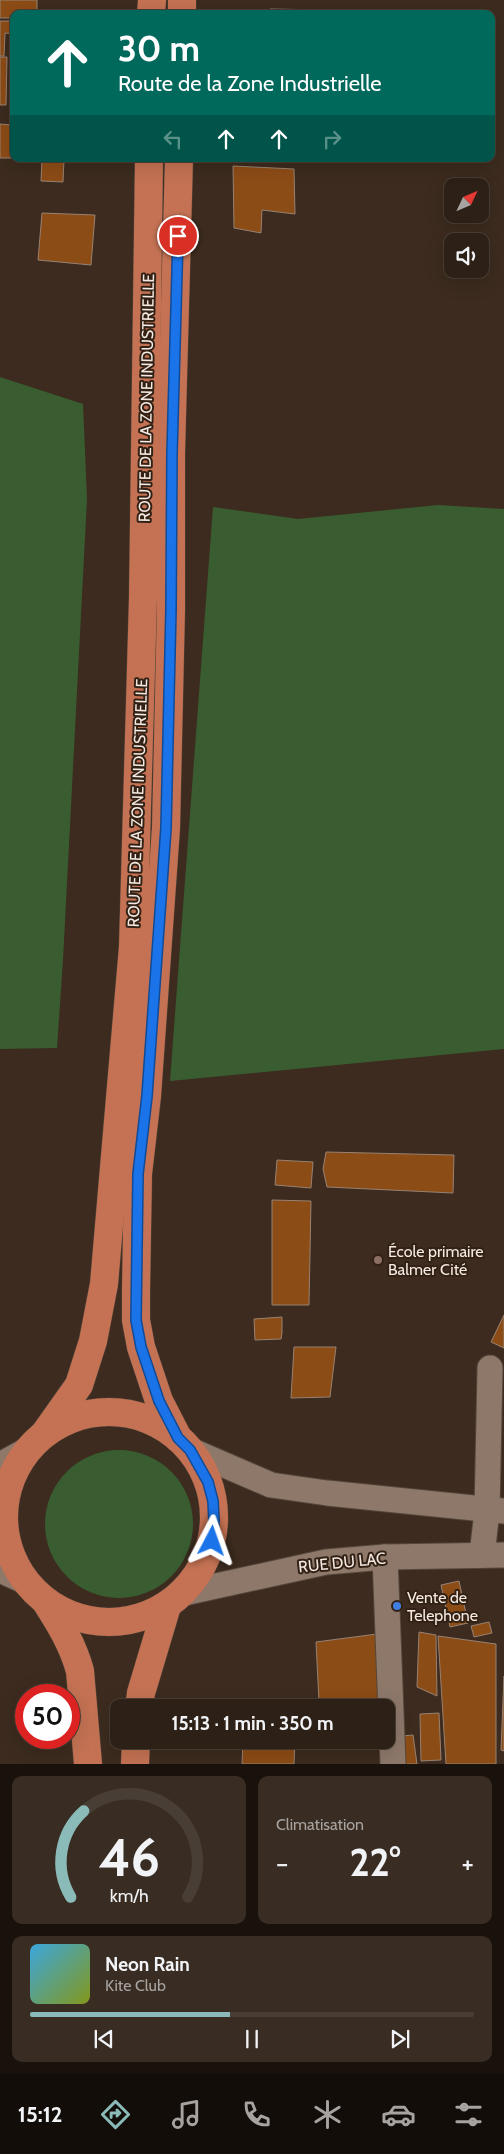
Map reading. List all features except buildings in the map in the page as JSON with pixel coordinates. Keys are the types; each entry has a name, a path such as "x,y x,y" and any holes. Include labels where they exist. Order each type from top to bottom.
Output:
{"main road":[{"name":"ROUTE DE LA ZONE INDUSTRIELLE","path":"45,1601 26,1582 14,1562 4,1527 4,1508 14,1472 79,1386 93,1341 104,1284 132,957 143,598 149,162"},
{"name":"ROUTE DE LA ZONE INDUSTRIELLE","path":"175,1600 196,1578 206,1560 212,1541 213,1501 208,1482 159,1401 143,1356 136,1320 136,1291 138,1174 147,1096 166,828 171,619 172,453 180,162"},
{"path":"36,1442 63,1422 102,1412 123,1413 143,1418 161,1426 184,1444"},
{"path":"45,1601 78,1618 114,1623 133,1620 175,1600"},
{"path":"140,1699 143,1684 175,1600"},
{"path":"45,1601 65,1632 76,1656 80,1671 88,1764"},
{"path":"135,1764 136,1749"}],"street":[{"path":"490,1368 496,1511 493,1555"},
{"path":"0,1466 36,1442"},
{"path":"184,1444 271,1485 327,1494 496,1511"},
{"name":"RUE DU LAC","path":"175,1600 298,1566 326,1562 385,1557 493,1555"},
{"path":"385,1557 393,1764"},
{"path":"0,1570 26,1582"}],"green space":[{"path":"0,377 83,404 87,499 57,1048 0,1049"},
{"path":"438,505 504,509 504,1049 170,1081 213,507 298,519"},
{"path":"119,1450 147,1456 171,1472 187,1496 193,1524 187,1552 171,1576 147,1592 119,1598 91,1592 67,1576 51,1552 45,1524 51,1496 67,1472 91,1456"}],"place":[{"name":"École primaire Balmer Cité","path":"378,1260"},
{"name":"Vente de Telephone","path":"397,1606"}],"route":[{"path":"178,236 172,453 166,828 147,1096 138,1174 136,1320 148,1374 159,1401 178,1438 199,1463 208,1482 213,1501 212,1541"}]}
